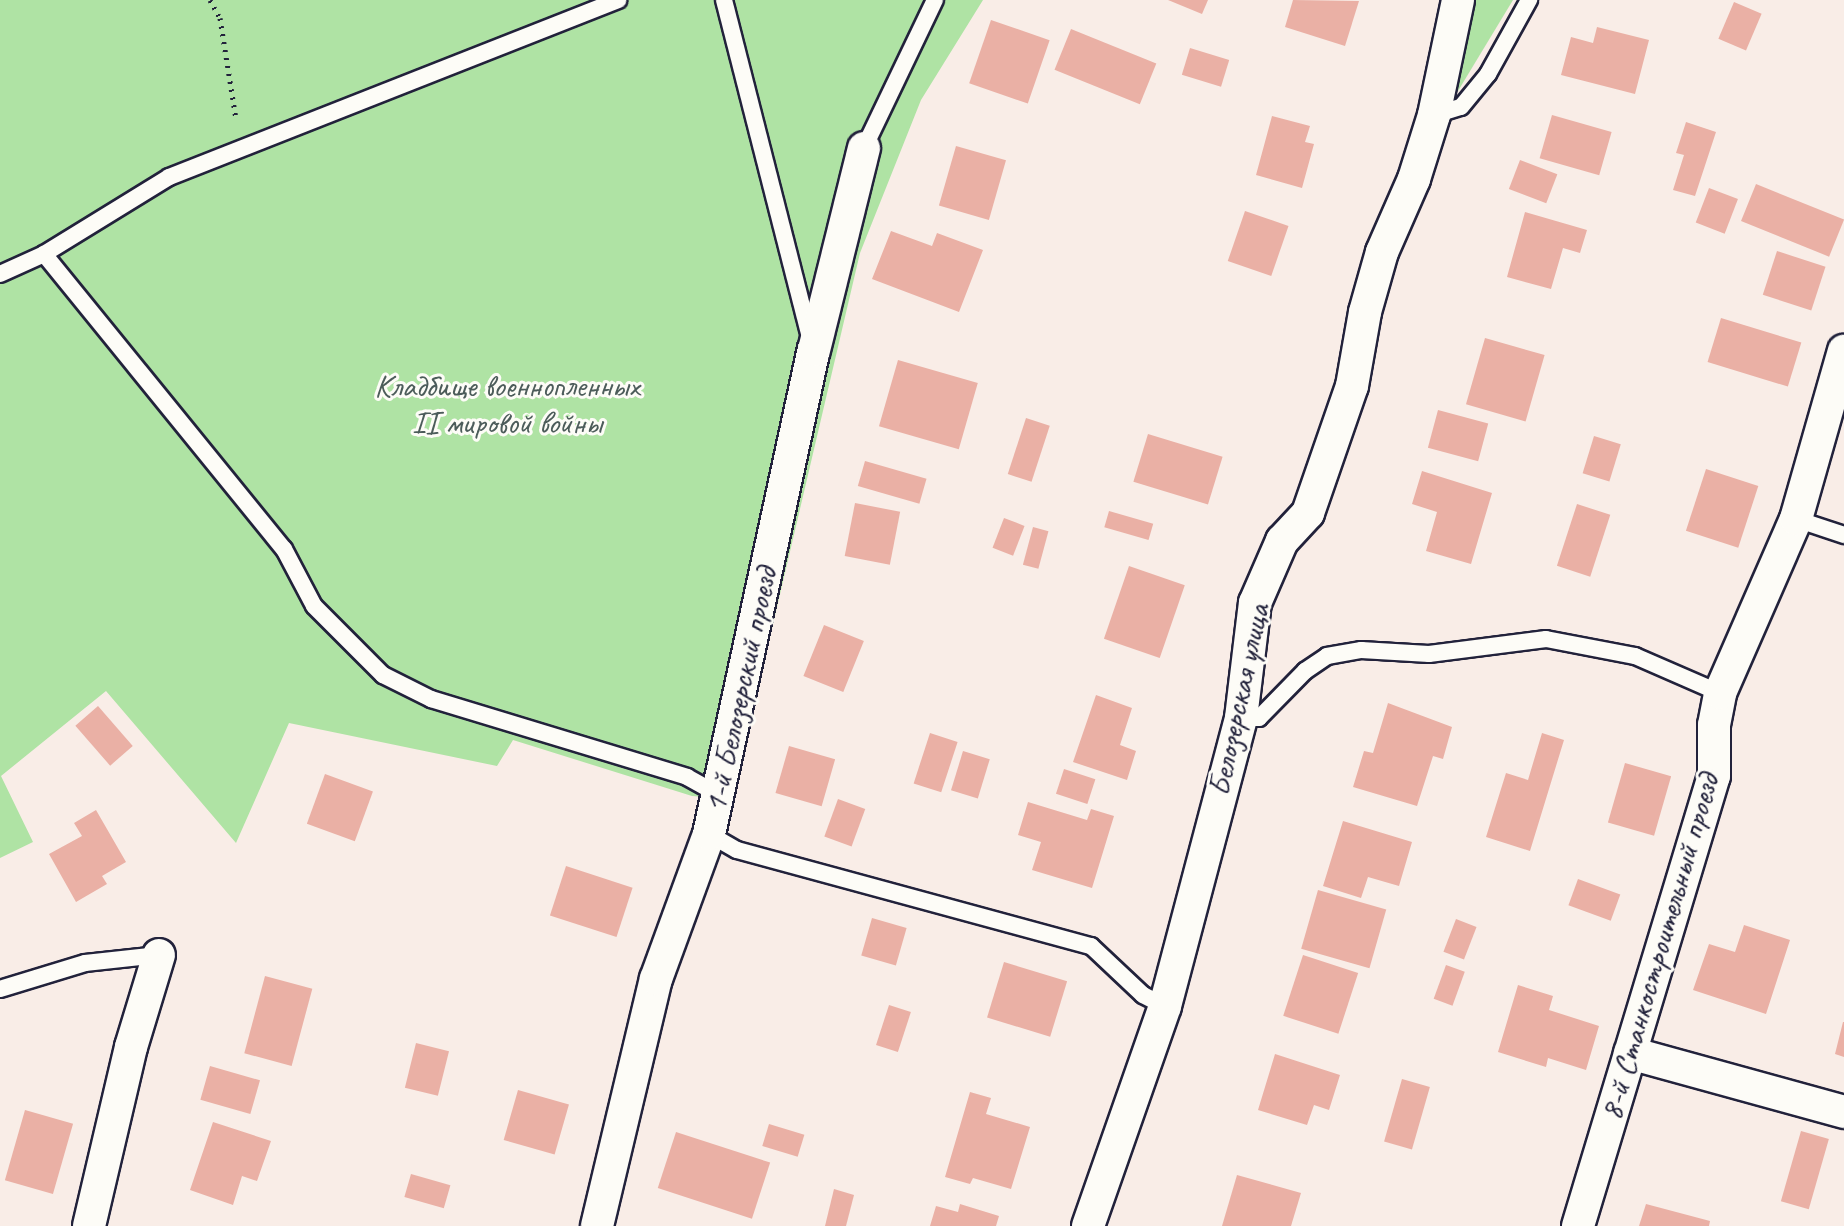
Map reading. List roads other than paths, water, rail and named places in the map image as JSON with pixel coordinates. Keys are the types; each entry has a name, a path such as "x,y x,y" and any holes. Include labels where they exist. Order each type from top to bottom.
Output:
{"street":[{"name":"Белозерская улица","path":"1088,1226 1165,1006 1241,718 1255,603 1282,541 1308,513 1352,386 1365,312 1382,252 1414,179 1434,115 1458,0"},
{"name":"1-й Белозерский проезд","path":"597,1226 656,979 709,834 814,350 864,148"},
{"name":"8-й Станкостроительный проезд","path":"1578,1226 1714,776 1714,725 1720,693 1796,519 1844,351"},
{"path":"89,1226 131,1047 159,955"},
{"path":"1630,1053 1844,1112"}],"lane":[{"path":"0,274 44,254 169,177 618,0"},
{"path":"724,0 814,350"},
{"path":"864,148 935,0"},
{"path":"1434,115 1461,107 1496,61 1529,0"},
{"path":"44,254 284,549 314,606 383,675 431,699 687,777 718,794"},
{"path":"1796,519 1844,535"},
{"path":"1241,718 1259,718 1305,671 1327,656 1361,650 1429,654 1546,639 1635,656 1720,693"},
{"path":"709,834 737,850 1091,946 1143,995 1165,1006"},
{"path":"0,989 85,963 159,955"}],"park label":[{"name":"Кладбище военнопленных II мировой войны","path":"507,406"}]}
